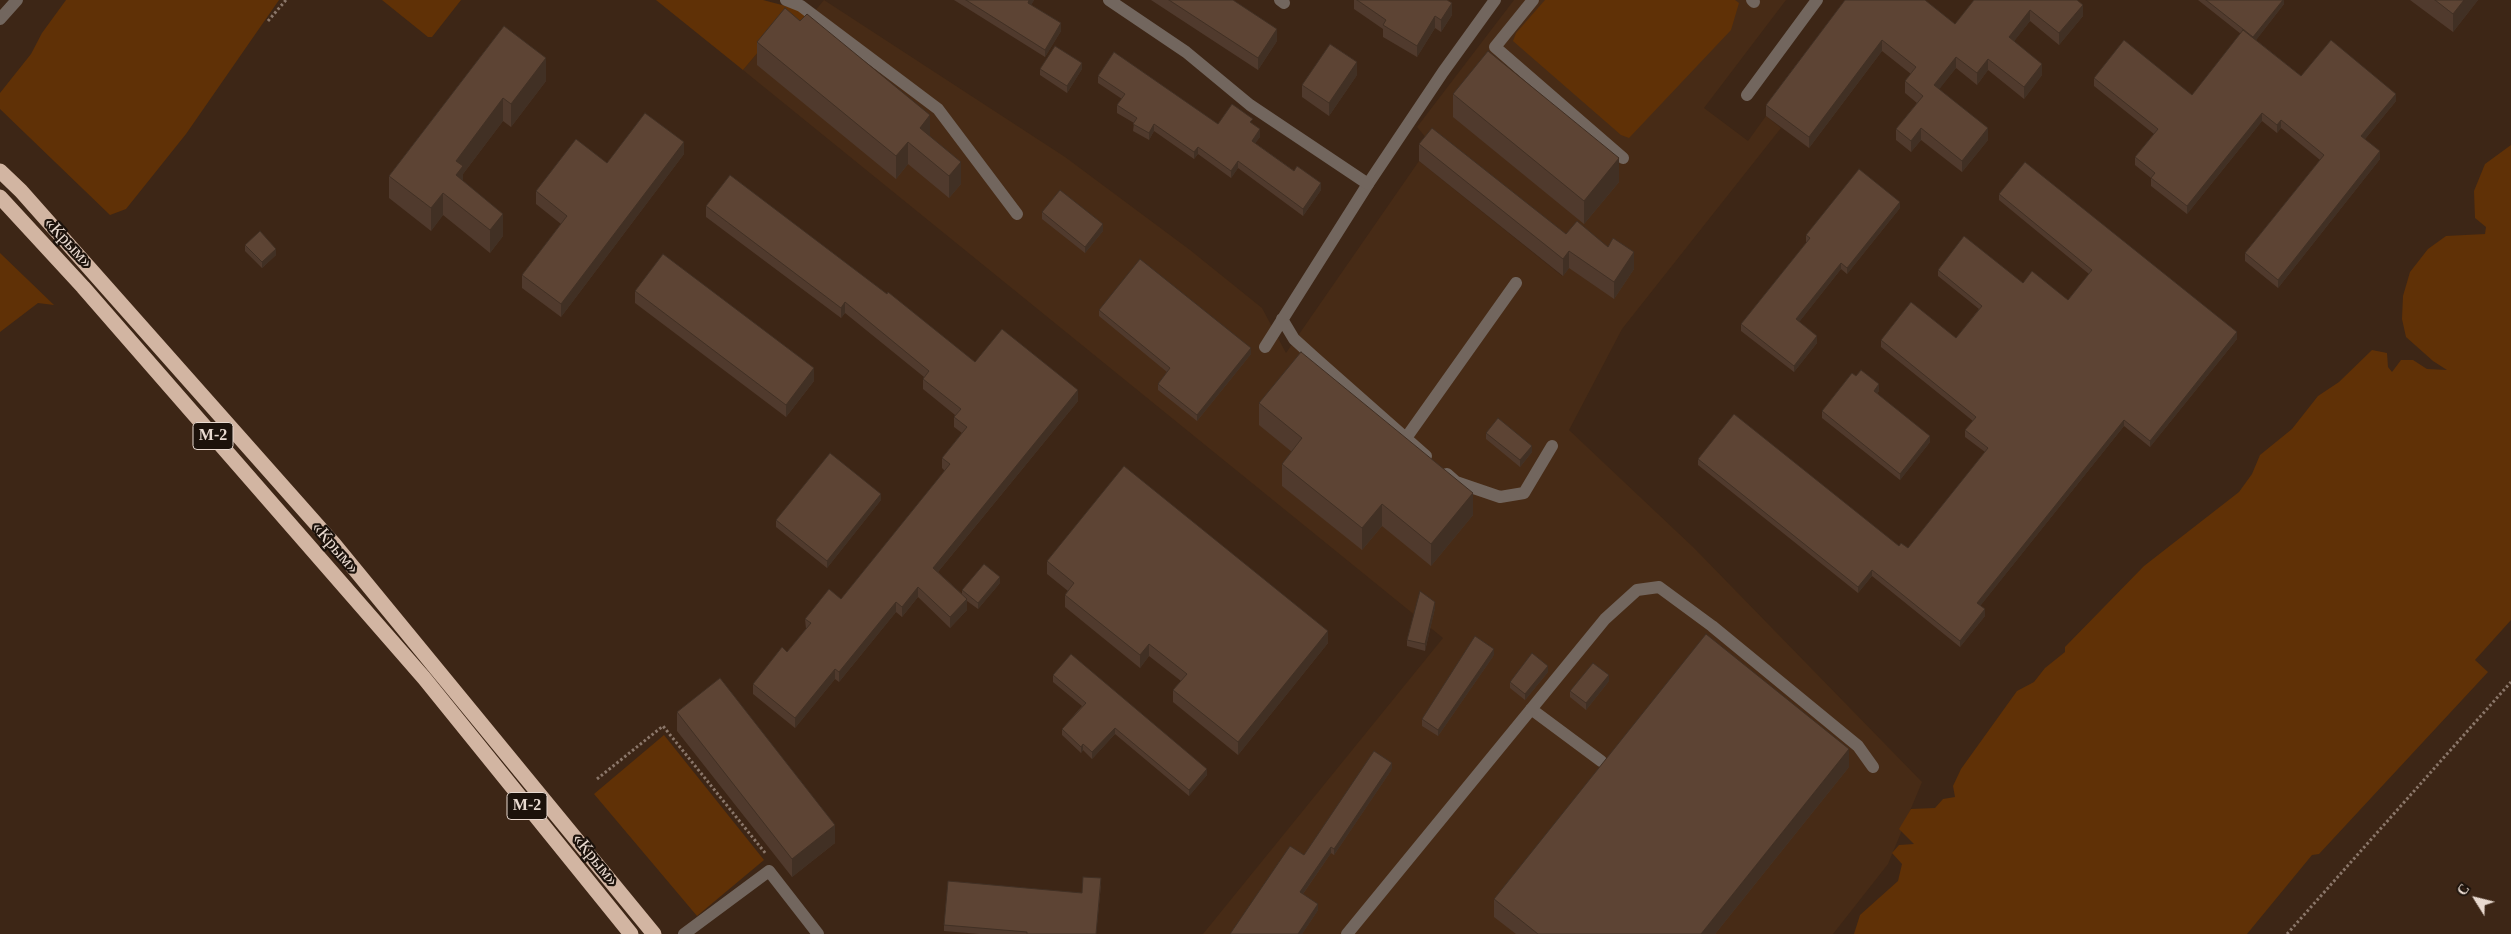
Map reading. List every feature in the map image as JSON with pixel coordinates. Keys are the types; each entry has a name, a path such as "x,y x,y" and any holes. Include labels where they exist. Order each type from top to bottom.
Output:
{"highway":[{"path":"0,171 28,199 334,544 654,934"},
{"name":"«Крым»","path":"0,197 90,294 424,678 630,934"}],"street":[{"path":"0,19 17,0"},
{"path":"786,0 801,6 938,108 1016,214"},
{"path":"1109,0 1186,52 1250,105 1368,184"},
{"path":"1265,347 1368,184 1442,72 1495,0"},
{"path":"1533,0 1495,47 1623,158"},
{"path":"1747,95 1817,0"},
{"path":"1406,438 1516,283"},
{"path":"1282,319 1301,345 1456,482 1500,497 1524,493 1552,446"},
{"path":"1346,934 1605,619 1637,590 1659,587 1712,626 1858,746 1873,767"},
{"path":"1531,709 1601,761"},
{"path":"684,934 769,871 818,934"}],"path":[{"path":"268,22 286,0"},
{"path":"2287,934 2511,682"},
{"path":"597,779 663,726 770,860 769,871"}],"shaded area":[{"path":"66,0 279,0 186,134 126,209 110,215 0,109 0,93 31,54 42,33"},
{"path":"382,0 461,0 432,37 428,37"},
{"path":"656,0 763,0 797,9 809,18 799,31 785,20 743,70"},
{"path":"824,0 1065,157 1190,250 1262,308 1286,353 1419,161 1562,276 1576,259 1432,145 1417,127 1514,0 1786,0 1704,108 1748,141 1766,116 1781,128 1622,329 1569,430 1694,548 1922,782 1888,864 1833,934 1203,934 1443,638 743,70 785,20 809,18"},
{"path":"1545,0 1735,0 1739,3 1731,30 1629,138 1621,135 1513,41 1516,33"},
{"path":"2511,145 2511,620 2475,660 2488,672 2319,854 2312,855 2247,934 1854,934 1860,915 1898,881 1902,864 1892,853 1899,845 1914,844 1899,829 1911,809 1935,808 1943,799 1955,797 1953,786 1961,769 2017,691 2034,682 2045,668 2065,652 2065,647 2144,566 2239,492 2252,474 2260,455 2292,429 2318,396 2339,382 2372,350 2387,353 2388,367 2392,372 2401,360 2413,360 2427,369 2447,370 2433,361 2406,337 2402,319 2403,296 2410,272 2428,249 2446,236 2485,234 2486,227 2475,218 2474,191 2485,164"},
{"path":"0,253 54,305 38,303 0,332"},
{"path":"664,735 764,860 697,916 594,794"}],"building":[{"path":"966,0 1029,0 1028,3 1061,23 1045,50"},
{"path":"1169,0 1233,0 1277,29 1258,58"},
{"path":"1357,0 1447,0 1452,3 1441,20 1435,16 1417,46 1383,25 1386,20"},
{"path":"1845,0 1925,0 1955,24 1974,0 2077,0 2083,5 2059,33 2030,10 2009,37 2042,64 2024,87 1988,59 1977,73 1956,57 1934,85 1988,128 1962,161 1921,128 1911,141 1896,129 1923,96 1905,81 1916,67 1882,40 1809,137 1766,105"},
{"path":"2206,0 2283,0 2253,37"},
{"path":"2435,0 2464,0 2453,14"},
{"path":"785,8 800,21 807,14 930,115 920,128 961,162 949,176 908,142 896,156 757,42"},
{"path":"504,26 546,58 511,104 503,98 456,161 463,166 456,175 503,214 490,230 443,193 431,208 389,176"},
{"path":"2243,30 2301,76 2331,40 2396,94 2361,136 2380,151 2278,280 2245,253 2324,155 2281,120 2277,125 2262,113 2187,206 2151,178 2155,173 2135,157 2158,129 2094,78 2124,40 2192,95"},
{"path":"1330,44 1357,62 1329,103 1302,85"},
{"path":"1055,46 1082,63 1067,86 1040,69"},
{"path":"1488,51 1619,158 1584,201 1453,94"},
{"path":"1114,52 1218,124 1232,104 1253,119 1250,122 1260,129 1252,141 1294,171 1297,166 1321,183 1303,209 1238,161 1231,171 1198,147 1194,152 1154,124 1149,133 1133,124 1137,118 1117,105 1125,94 1098,76"},
{"path":"645,113 684,142 561,304 522,275 567,216 536,191 576,139 607,163"},
{"path":"1432,128 1566,234 1577,221 1608,247 1613,238 1634,252 1614,282 1569,251 1563,259 1419,144"},
{"path":"2025,162 2237,332 2150,441 2124,420 1977,603 1985,609 1960,641 1872,570 1858,587 1698,459 1734,414 1899,546 1901,543 1908,548 1988,448 1965,430 1976,417 1881,340 1911,302 1956,338 1982,306 1938,270 1964,236 2023,283 2032,271 2068,300 2092,270 1999,194"},
{"path":"1859,169 1900,202 1847,268 1841,263 1796,319 1817,336 1794,366 1741,324 1810,238 1806,235"},
{"path":"730,175 887,294 888,292 975,362 1002,329 1078,390 933,568 967,599 950,617 918,587 902,607 896,602 839,672 835,669 795,718 753,684 782,647 787,652 811,623 805,619 829,589 841,599 950,464 942,458 967,427 954,417 961,409 923,379 929,371 845,302 841,308 706,206"},
{"path":"1060,190 1103,224 1085,247 1042,212"},
{"path":"260,231 276,249 262,262 245,245"},
{"path":"663,254 814,368 786,405 635,291"},
{"path":"1140,259 1251,348 1197,415 1158,384 1170,368 1099,310"},
{"path":"1301,352 1473,493 1431,544 1382,504 1362,528 1282,464 1302,438 1259,403"},
{"path":"1861,370 1879,384 1874,391 1930,436 1900,474 1822,411 1852,373 1856,376"},
{"path":"1498,418 1532,446 1520,460 1486,433"},
{"path":"830,453 881,494 827,561 776,520"},
{"path":"1124,466 1328,631 1238,742 1173,690 1187,674 1149,644 1140,655 1065,595 1074,583 1047,561"},
{"path":"984,564 1000,577 978,603 962,590"},
{"path":"1420,591 1435,602 1425,644 1407,640"},
{"path":"1706,634 1849,749 1701,934 1538,934 1494,899"},
{"path":"1475,636 1494,649 1438,730 1422,719"},
{"path":"1532,653 1548,666 1525,694 1510,682"},
{"path":"1071,654 1207,769 1189,790 1115,728 1092,752 1083,744 1081,747 1062,729 1086,703 1053,675"},
{"path":"1593,663 1609,675 1586,703 1570,691"},
{"path":"720,678 835,825 792,859 677,712"},
{"path":"1374,751 1392,763 1334,849 1331,847 1300,892 1318,904 1298,934 1230,934 1290,846 1304,855"},
{"path":"1083,877 1101,878 1096,934 1027,934 1027,932 944,925 948,881 1082,893"}]}
